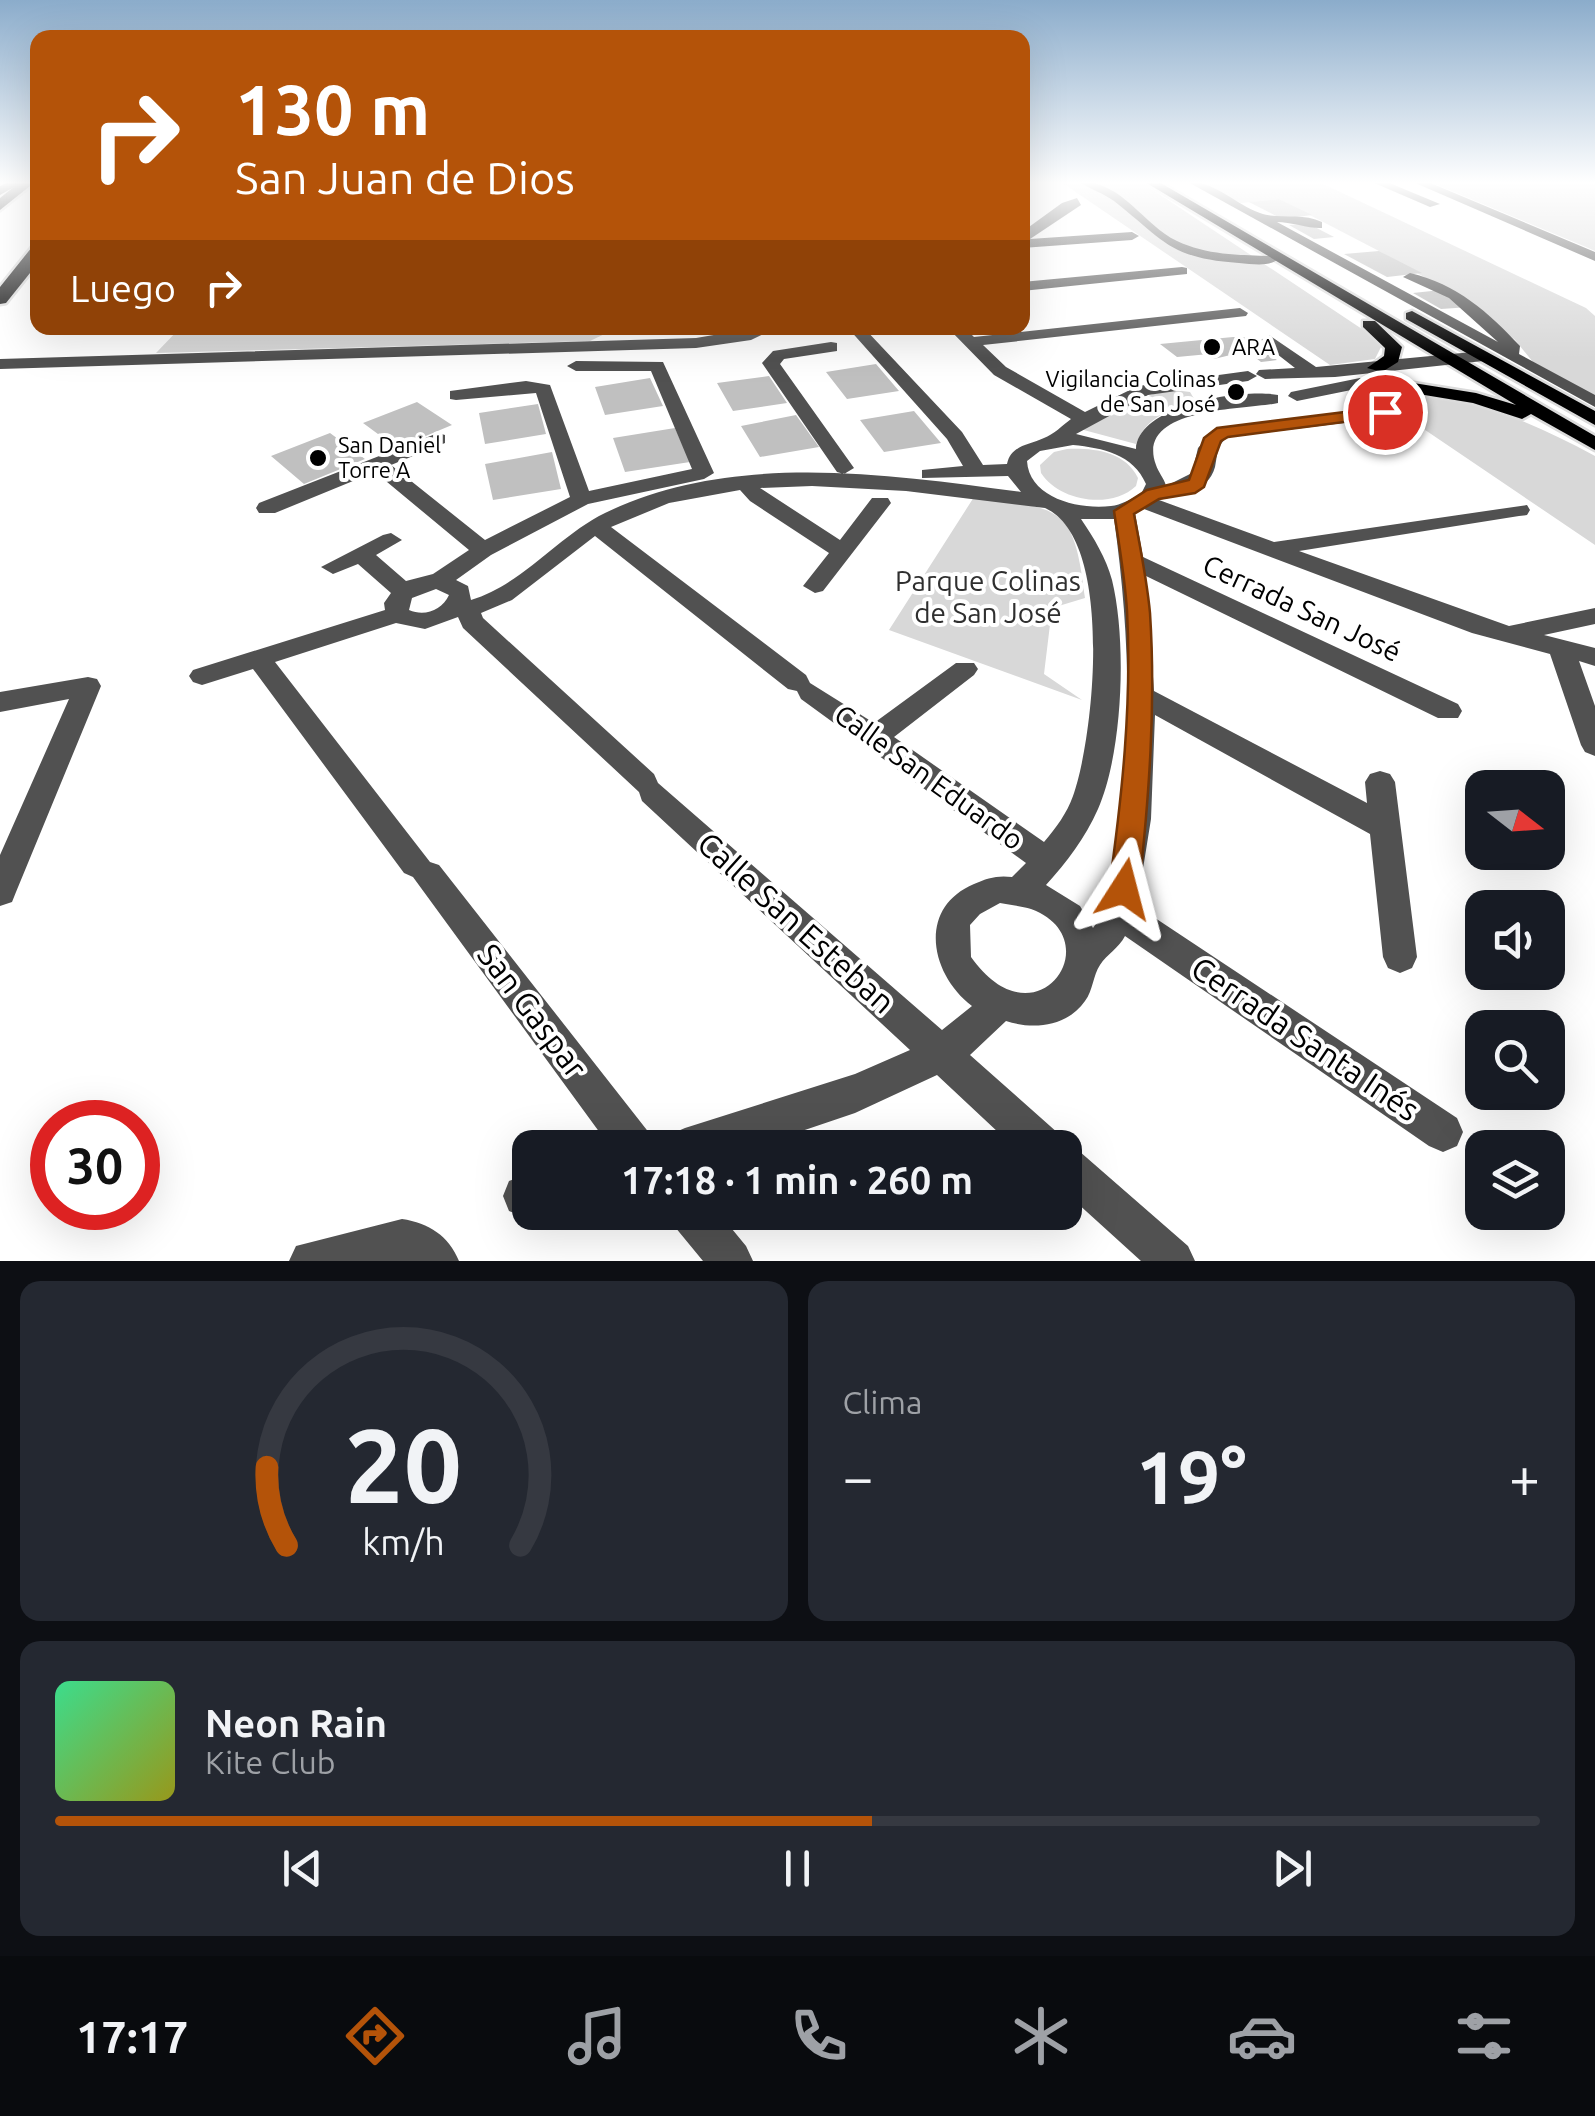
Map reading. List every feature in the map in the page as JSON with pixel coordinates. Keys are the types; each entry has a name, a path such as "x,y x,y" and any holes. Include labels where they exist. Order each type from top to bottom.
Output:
{"highway":[{"path":"0,299 30,261"}],"main road":[{"path":"1247,241 1391,341 1392,358 1376,375"},
{"path":"1251,241 1453,359 1501,366 1595,419"},
{"path":"1275,241 1477,363 1589,440"},
{"path":"1376,375 1476,398 1589,440"}],"street":[{"path":"1171,241 1191,252 1270,260"},
{"path":"1311,241 1454,326 1595,402"},
{"path":"1539,241 1590,263"},
{"path":"1030,287 1181,271"},
{"path":"1410,276 1445,291 1488,320 1524,364"},
{"path":"970,342 1240,312"},
{"path":"1454,326 1478,328 1488,320"},
{"path":"0,364 688,335"},
{"path":"723,335 749,335"},
{"path":"862,335 956,436 977,473"},
{"path":"963,335 1022,386 1084,419"},
{"path":"1269,340 1312,372"},
{"path":"831,347 779,355 772,363 844,468"},
{"path":"1086,954 1098,946 1118,912 1129,866 1140,696 1138,608 1131,560 1141,502 1156,484 1145,463 1146,438 1176,415 1297,396 1453,359"},
{"path":"1020,890 1048,862 1088,799 1098,750 1103,670 1100,584 1085,541 1054,505 1023,487 1014,470 1016,459 1024,450 1054,440 1084,419 1144,390 1256,375 1376,375 1477,363"},
{"path":"576,366 657,366 704,473"},
{"path":"1272,398 1246,388 1244,379 1256,375 1294,382 1300,387 1297,396"},
{"path":"1177,384 1199,396 1202,406 1198,410"},
{"path":"456,395 526,386 547,392 580,499"},
{"path":"202,676 260,660 401,603 484,550 580,499 606,492 704,473 844,468 1088,513 1188,489 1197,483 1213,438 1223,432 1385,412"},
{"path":"267,508 438,439"},
{"path":"1054,440 1113,446 1145,463"},
{"path":"378,464 484,550"},
{"path":"361,554 401,603 424,621 525,580 597,527 673,495 746,484 1014,470"},
{"path":"746,484 757,497 842,551"},
{"path":"606,492 626,512"},
{"path":"1272,549 1527,516 1495,493"},
{"path":"815,586 880,502"},
{"path":"1141,502 1505,635 1595,657"},
{"name":"Calle San Eduardo","path":"597,527 804,687 1048,862"},
{"path":"334,566 391,540"},
{"name":"Cerrada San José","path":"1131,560 1448,710"},
{"name":"Calle San Esteban","path":"439,581 460,590 460,609 472,622 1025,1130"},
{"path":"1505,635 1595,616"},
{"path":"1562,650 1595,745"},
{"name":"San Gaspar","path":"260,660 622,1130"},
{"path":"875,737 965,669"},
{"path":"0,702 88,686 0,892"},
{"path":"1140,696 1385,827"},
{"path":"1380,782 1400,957"},
{"path":"1000,889 1020,890 1044,898 1064,912 1079,932 1086,954 1084,970 1068,996 1036,1009 999,1002 978,990 962,974 950,936 955,918 966,903 1000,889"},
{"name":"Cerrada Santa Inés","path":"1118,912 1443,1132"},
{"path":"741,1130 830,1101 940,1054 968,1039 985,1024 999,1002"},
{"path":"1082,1180 1173,1261"},
{"path":"705,1230 731,1261"},
{"path":"311,1261 402,1242 416,1243 438,1261"}],"green space":[{"path":"1148,241 1229,241 1383,343 1375,359 1330,365"},
{"path":"1359,241 1444,241 1586,308 1595,316 1595,396 1533,362 1515,340 1476,307"},
{"path":"1571,241 1595,241 1595,251"},
{"path":"173,335 602,335 590,341 156,353"},
{"path":"1166,389 1190,392 1196,402 1153,420 1136,444 1080,429 1121,407"},
{"path":"1388,389 1444,397 1495,411 1595,456 1595,545 1369,392"},
{"path":"1087,449 1117,457 1138,478 1136,486 1100,500 1060,490 1041,473 1040,465 1054,452"},
{"name":"Parque Colinas de San José","path":"974,497 1044,509 1068,528 1081,567 1085,598 1052,608 1044,674 1082,700 889,630"}],"building":[{"path":"1379,251 1422,273 1387,277 1344,254"},
{"path":"1441,290 1470,307 1441,309 1413,293"},
{"name":"ARA","path":"1245,337 1277,360 1261,362 1247,351 1214,359 1209,354 1177,357 1160,344"},
{"path":"876,364 899,391 847,399 826,372"},
{"path":"769,376 787,403 733,411 717,383"},
{"path":"650,378 663,406 605,415 595,387"},
{"path":"417,402 452,425 397,448 363,423"},
{"path":"538,404 546,434 485,444 479,413"},
{"path":"914,411 941,443 884,452 860,420"},
{"path":"796,415 819,447 760,457 741,426"},
{"path":"675,428 690,462 625,472 613,438"},
{"name":"San Daniel Torre A","path":"330,433 365,459 304,484 271,456"},
{"path":"552,452 561,489 493,500 485,464"}],"place":[{"name":"ARA","path":"1212,347"},
{"name":"Vigilancia Colinas de San José","path":"1236,392"},
{"name":"San Daniel Torre A","path":"318,458"}],"route":[{"path":"1124,889 1138,768 1141,672 1138,608 1124,511 1146,502 1154,494 1188,489 1197,483 1216,434 1385,412"}]}
